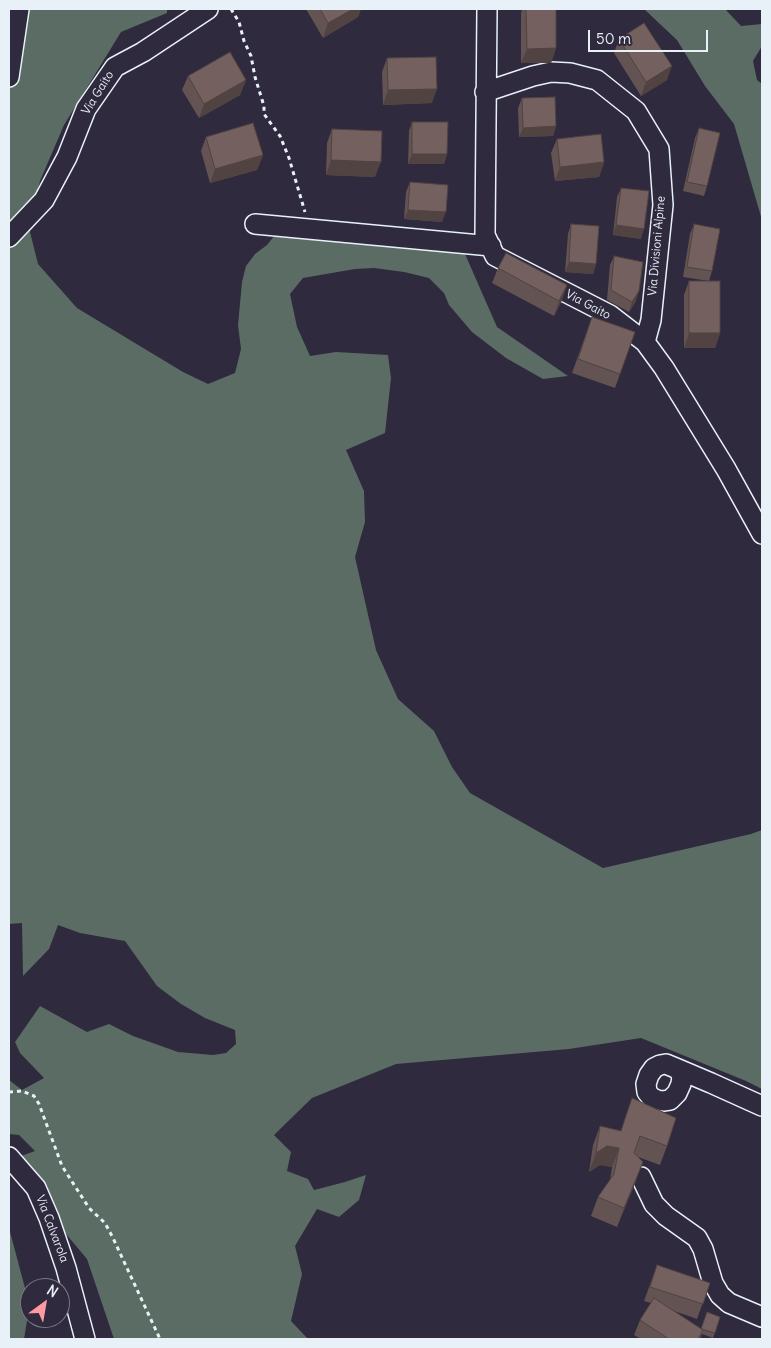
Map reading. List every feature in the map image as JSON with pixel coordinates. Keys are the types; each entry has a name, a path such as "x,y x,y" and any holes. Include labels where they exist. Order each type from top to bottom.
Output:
{"street":[{"path":"9,77 18,9"},
{"name":"Via Gaito","path":"9,237 44,200 67,157 86,109 115,67 143,52 208,9"},
{"path":"487,9 485,235 491,246"},
{"name":"Via Divisioni Alpine","path":"485,92 533,76 551,72 570,73 597,80 636,111 659,149 663,205 650,320 645,342"},
{"path":"256,224 491,246"},
{"name":"Via Gaito","path":"491,246 495,256 610,315 645,342 664,368 726,469 762,534"},
{"path":"678,1069 762,1106"},
{"name":"Via Calvarola","path":"9,1157 36,1188 49,1218 66,1268 85,1339"},
{"path":"640,1177 654,1204 674,1222 697,1238 703,1249 713,1283 720,1295 728,1303 762,1317"}],"path":[{"path":"231,9 251,56 264,106 264,114 280,136 289,158 310,230"},
{"path":"9,1092 22,1091 34,1096 46,1121 62,1166 89,1208 105,1223 114,1238 160,1339"}],"green space":[{"path":"9,9 167,9 167,13 121,32 64,125 40,181 29,228 38,264 77,308 183,372 208,384 235,373 241,349 238,325 242,282 246,266 255,254 267,245 286,221 465,254 497,327 568,376 543,379 506,358 472,332 449,305 444,293 429,278 374,268 355,269 303,278 290,294 297,327 310,356 336,352 388,355 391,378 385,433 346,450 364,491 365,522 355,557 376,650 398,699 434,731 452,767 470,793 603,868 762,830 762,1089 641,1038 569,1049 396,1064 312,1098 274,1135 291,1152 287,1171 308,1179 314,1190 366,1175 359,1200 339,1217 317,1209 295,1246 302,1274 291,1321 308,1339 114,1339 87,1259 14,1172 9,1176 9,1154 21,1156 35,1151 19,1135 9,1134 9,1080 22,1090 44,1078 20,1053 15,1042 40,1006 87,1032 109,1024 133,1036 178,1052 213,1055 226,1053 236,1044 235,1030 205,1018 181,1004 157,986 125,941 80,933 58,925 49,949 23,976 22,923 9,924"},
{"path":"644,9 725,9 741,26 762,24 762,46 753,61 757,80 762,84 762,220 734,124 705,86 677,40"},
{"path":"9,1228 22,1278 20,1278 20,1328 26,1328 24,1339 9,1339"}],"building":[{"path":"320,9 353,9 328,23"},
{"path":"526,9 556,9 556,48 527,49"},
{"path":"644,23 672,66 646,82 619,39"},
{"path":"230,52 246,80 204,104 188,76"},
{"path":"436,57 437,89 388,90 387,58"},
{"path":"555,97 556,126 523,128 522,98"},
{"path":"412,122 448,122 447,154 412,154"},
{"path":"253,123 263,155 215,169 206,137"},
{"path":"699,128 720,133 707,186 687,182"},
{"path":"332,129 382,131 381,162 331,160"},
{"path":"601,134 604,162 560,167 557,139"},
{"path":"410,182 448,185 446,212 408,210"},
{"path":"621,188 649,191 644,229 616,225"},
{"path":"571,224 599,226 596,264 569,262"},
{"path":"694,224 720,229 712,271 687,267"},
{"path":"506,253 567,285 559,301 498,268"},
{"path":"614,256 643,262 639,291 632,302 611,290"},
{"path":"689,281 720,281 720,333 689,333"},
{"path":"592,317 635,332 620,374 578,359"},
{"path":"632,1098 676,1118 667,1146 640,1136 634,1153 643,1162 624,1208 598,1197 614,1174 619,1148 607,1146 596,1153 600,1126 621,1131"},
{"path":"657,1265 710,1283 703,1304 650,1287"},
{"path":"654,1298 703,1330 698,1339 669,1339 640,1320"},
{"path":"707,1312 720,1317 715,1333 701,1329"}]}
